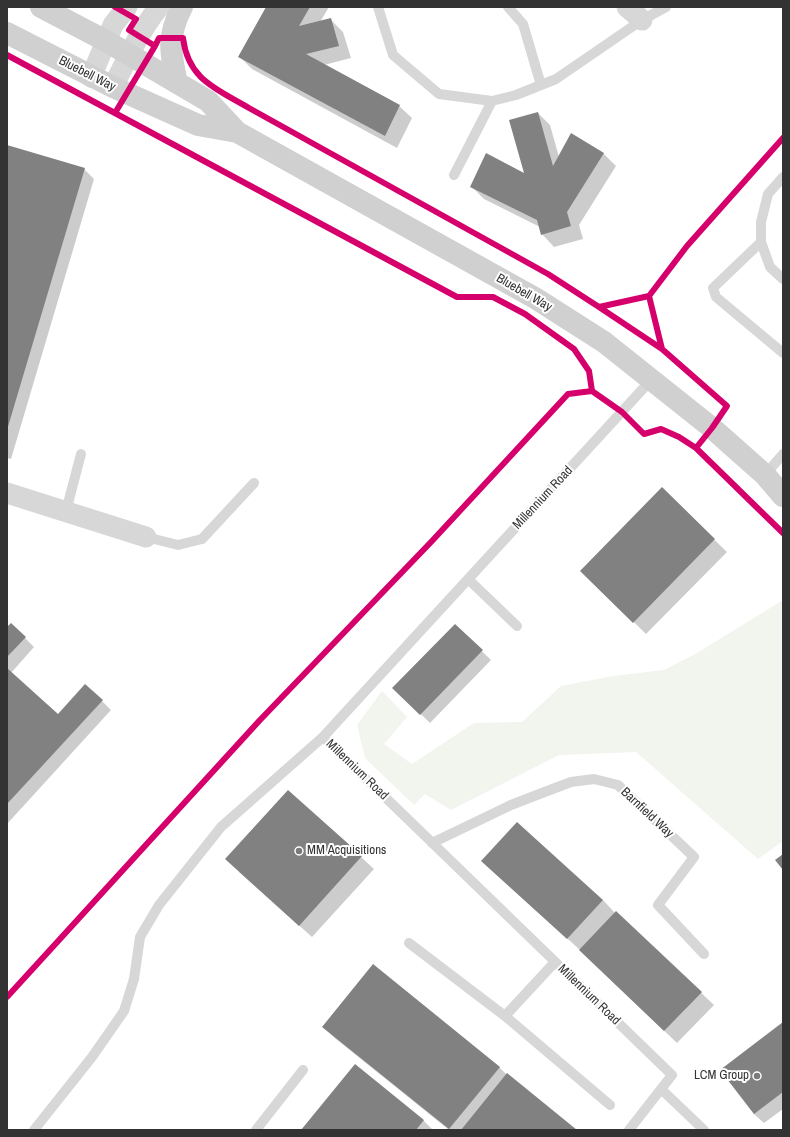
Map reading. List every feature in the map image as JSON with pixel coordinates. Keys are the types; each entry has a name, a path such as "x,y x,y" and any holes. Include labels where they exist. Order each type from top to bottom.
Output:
{"main road":[{"name":"Bluebell Way","path":"41,7 106,41 208,101 237,132 535,298 604,342 712,428 764,475 783,496"},
{"path":"177,83 173,66 171,38 175,22 182,7"},
{"name":"Bluebell Way","path":"7,33 113,88 198,125 237,132"}],"street":[{"path":"91,77 113,25 127,7"},
{"path":"113,88 146,23 159,7"},
{"path":"7,492 146,537"}],"lane":[{"path":"378,7 393,55 439,94 492,101 516,95 556,79 635,13 666,7"},
{"path":"508,7 523,24 540,85"},
{"path":"454,175 492,101"},
{"path":"783,177 768,194 761,222 761,242 770,267 783,279"},
{"path":"761,242 713,288 716,297 783,353"},
{"name":"Millennium Road","path":"629,1130 672,1075 322,737 651,380"},
{"path":"66,511 81,454"},
{"path":"764,475 783,454"},
{"path":"146,537 178,545 202,539 254,483"},
{"path":"468,579 517,626"},
{"path":"34,1130 92,1058 124,1011 134,979 140,937 159,905 221,828 322,737"},
{"name":"Barnfield Way","path":"432,843 511,805 572,782 594,779 618,785 694,857 658,905 704,954"},
{"path":"408,943 505,1016 610,1105"},
{"path":"505,1016 555,962"},
{"path":"256,1130 303,1070"},
{"path":"661,1089 704,1130"}],"shaded area":[{"path":"783,600 783,841 758,859 636,752 559,755 451,810 425,794 414,805 365,758 357,725 382,691 407,717 384,744 412,764 474,723 522,722 561,686 613,676 664,670 697,653"}],"building":[{"path":"266,7 310,7 299,26 331,18 339,46 306,54 400,105 385,136 238,57"},
{"path":"538,112 553,166 571,133 604,153 567,212 571,226 541,235 537,220 470,187 486,153 524,173 509,120"},
{"path":"7,145 85,168 7,430"},
{"path":"662,487 715,539 633,623 580,571"},
{"path":"11,623 26,637 7,657 7,627"},
{"path":"455,624 483,650 420,715 392,688"},
{"path":"7,668 58,714 85,684 103,700 7,804"},
{"path":"288,790 362,856 299,926 225,859"},
{"path":"517,822 603,900 567,939 481,861"},
{"path":"783,854 783,870 775,860"},
{"path":"616,911 702,992 664,1031 579,950"},
{"path":"373,964 500,1067 449,1129 322,1027"},
{"path":"783,1022 783,1092 754,1114 720,1070"},
{"path":"355,1064 424,1120 416,1130 301,1130"},
{"path":"507,1073 577,1130 461,1130"}],"cycle path":[{"path":"115,7 136,19 129,30 155,46 159,38 183,38 186,52 191,64 198,74 215,89 548,274 599,307 649,296 687,246 783,138"},
{"path":"115,113 155,46"},
{"path":"7,55 457,297 493,297 525,314 574,349 589,371 592,391"},
{"path":"649,296 662,349"},
{"path":"7,997 260,720 432,541 568,394 592,391 622,412 644,434 661,429 679,437 696,448 727,406 662,349 599,307"},
{"path":"696,448 783,533"}],"place":[{"name":"MM Acquisitions","path":"299,851"},
{"name":"LCM Group","path":"757,1076"}]}
